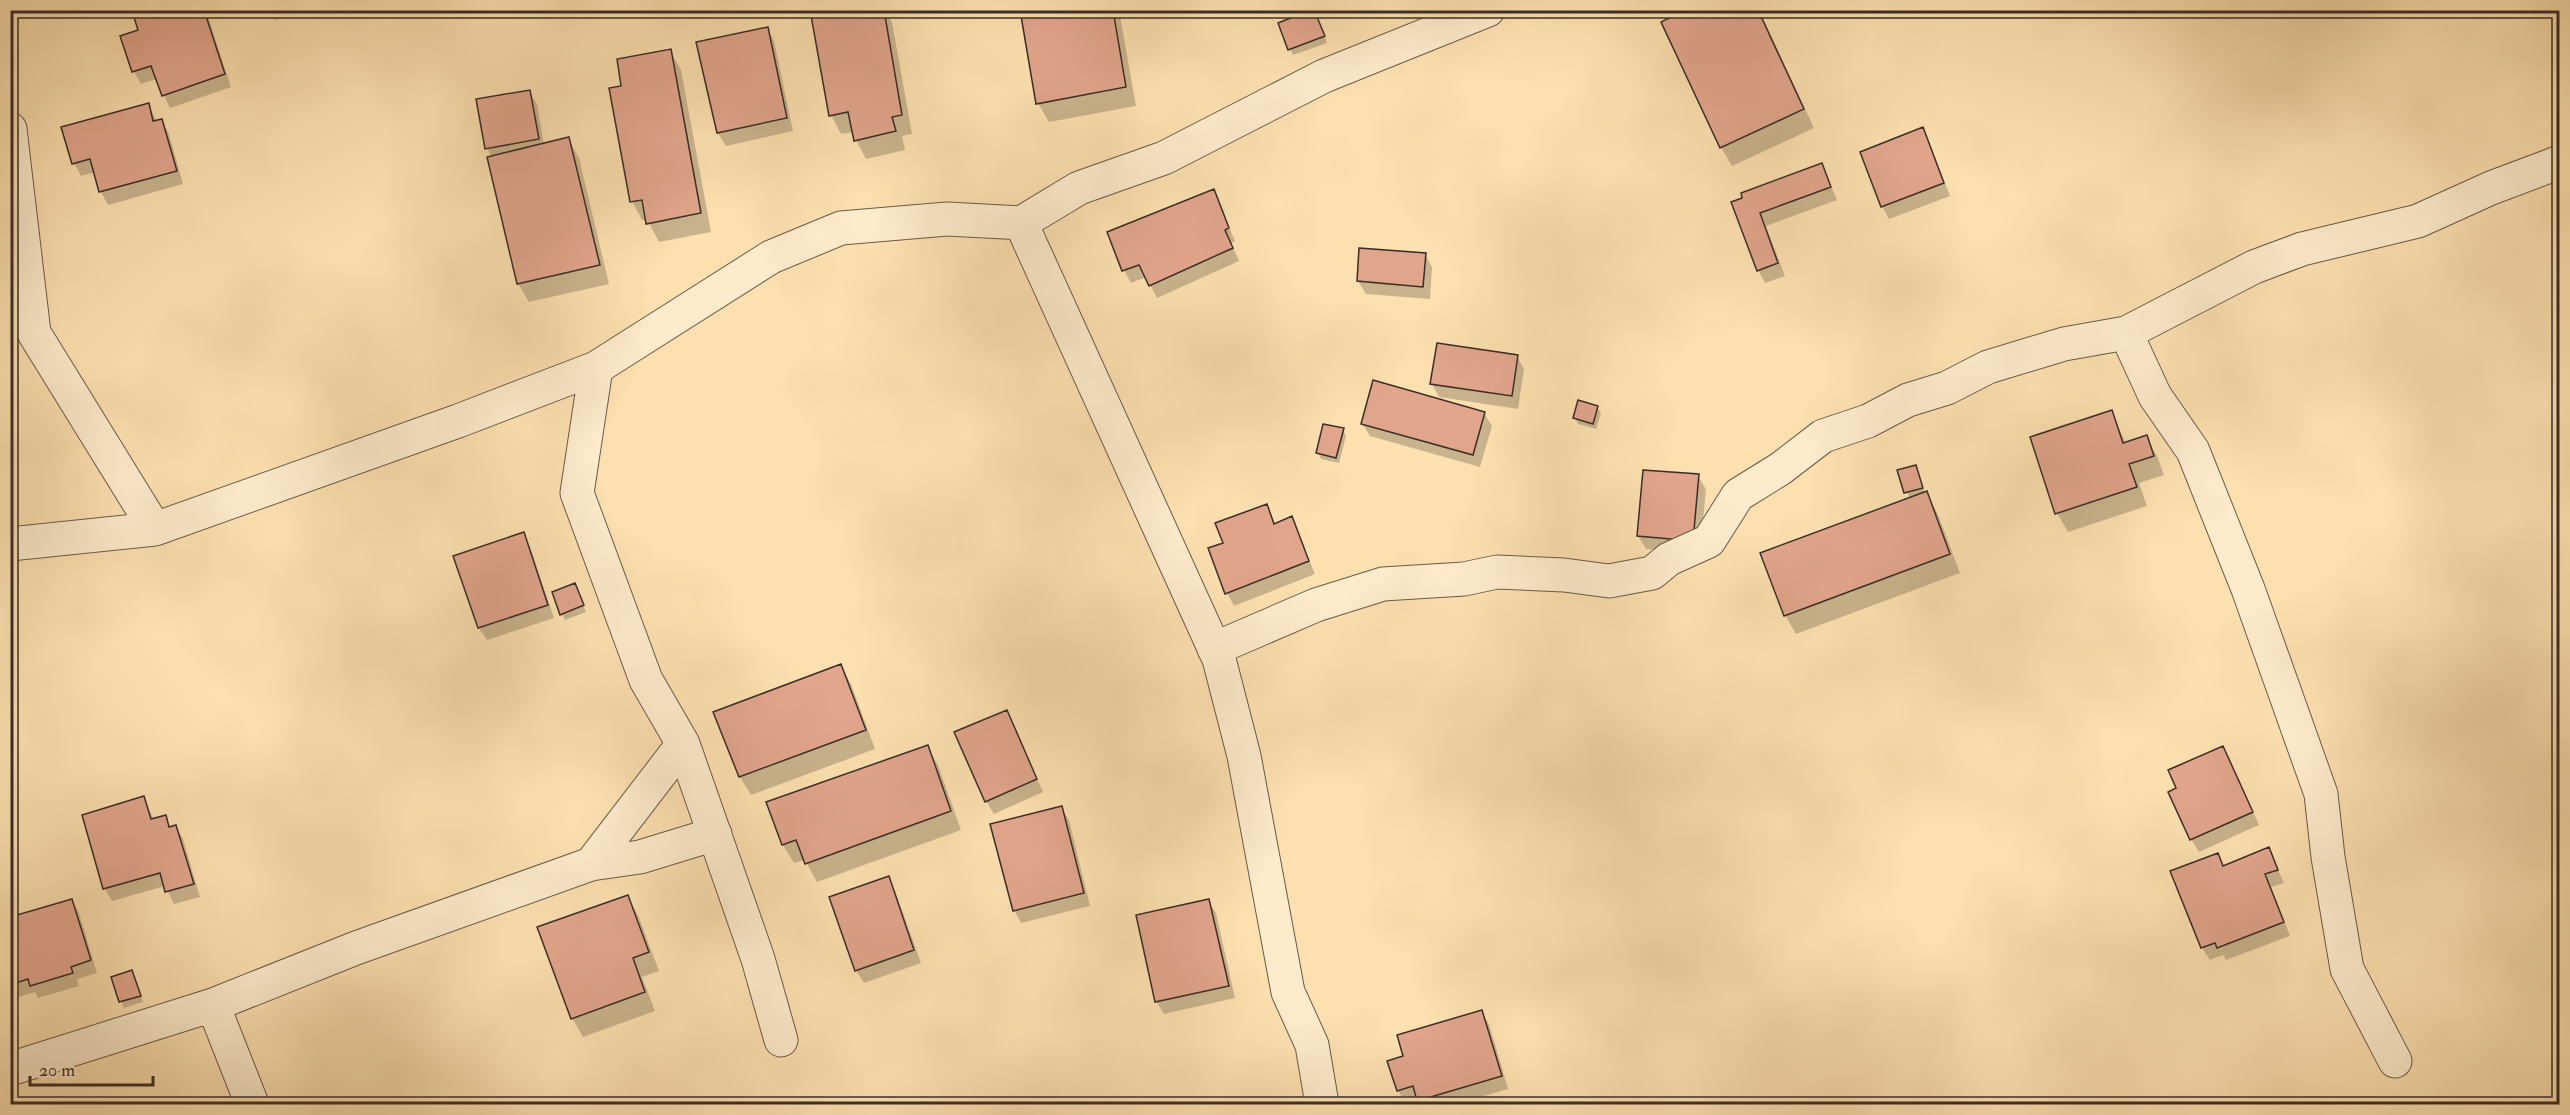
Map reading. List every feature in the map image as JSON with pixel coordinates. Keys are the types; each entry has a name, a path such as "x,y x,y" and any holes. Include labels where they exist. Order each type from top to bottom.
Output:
{"street":[{"path":"10,544 155,529 458,422 596,368 771,257 841,228 947,219 1022,223 1079,188 1164,158 1324,76 1488,10"},
{"path":"10,129 34,333 155,529"},
{"path":"1214,649 1316,605 1383,584 1464,579 1497,572 1564,575 1609,582 1652,573 1669,559 1709,541 1738,495 1780,469 1823,436 1869,421 1908,400 1947,388 1988,367 2064,344 2126,333 2254,267 2302,249 2418,222 2491,188 2559,162"},
{"path":"1022,223 1214,649 1244,756 1288,992 1312,1045 1322,1104"},
{"path":"2126,333 2155,396 2193,451 2248,589 2321,794 2328,857 2347,969 2395,1061"},
{"path":"596,368 577,493 646,680 683,744 758,959 781,1040"},
{"path":"591,864 683,744"},
{"path":"10,1070 213,1005 356,948 591,864 640,857 715,834"},
{"path":"213,1005 252,1104"}],"building":[{"path":"204,10 225,74 162,96 151,66 132,72 120,36 138,30 132,11"},
{"path":"810,10 884,10 902,115 892,117 896,131 854,141 848,112 829,116"},
{"path":"1020,10 1113,10 1126,87 1036,104"},
{"path":"1314,10 1325,36 1288,50 1278,23"},
{"path":"1685,10 1758,10 1804,109 1720,148 1661,22"},
{"path":"768,27 787,118 717,133 696,42"},
{"path":"671,49 701,213 646,224 642,200 630,202 609,88 621,86 617,59"},
{"path":"530,90 539,139 485,149 476,99"},
{"path":"149,103 153,121 162,119 177,171 99,192 90,159 72,164 61,127"},
{"path":"1923,127 1944,183 1881,207 1860,152"},
{"path":"569,137 600,265 517,284 487,157"},
{"path":"1822,163 1831,187 1760,213 1778,263 1757,271 1731,202 1742,198 1741,193"},
{"path":"1214,189 1229,228 1225,230 1233,248 1149,286 1139,265 1122,271 1107,232"},
{"path":"1359,248 1426,253 1423,287 1357,281"},
{"path":"1437,343 1518,355 1512,396 1430,384"},
{"path":"1373,380 1485,412 1473,455 1361,424"},
{"path":"1578,400 1598,406 1593,424 1573,418"},
{"path":"2112,410 2123,443 2147,435 2154,456 2129,464 2137,487 2055,514 2030,437"},
{"path":"1323,424 1344,428 1336,458 1316,453"},
{"path":"1916,465 1923,488 1904,493 1897,470"},
{"path":"1643,470 1699,474 1693,541 1637,536"},
{"path":"1927,491 1950,554 1784,616 1760,553"},
{"path":"1267,504 1274,524 1292,516 1309,561 1225,594 1208,548 1223,543 1215,523"},
{"path":"524,532 548,605 478,628 453,556"},
{"path":"575,583 584,605 560,615 552,592"},
{"path":"841,664 866,730 739,777 713,712"},
{"path":"1007,710 1037,779 985,802 954,732"},
{"path":"928,745 951,811 805,864 796,840 782,845 766,802"},
{"path":"2223,746 2253,812 2190,840 2168,792 2176,788 2168,770"},
{"path":"144,796 151,819 166,815 169,827 176,825 194,884 165,892 160,873 103,889 82,815"},
{"path":"1062,806 1084,893 1013,911 990,824"},
{"path":"2269,847 2278,870 2265,874 2284,922 2217,948 2215,943 2201,948 2170,871 2218,853 2223,866"},
{"path":"889,876 914,950 855,971 829,897"},
{"path":"628,895 649,952 633,958 645,992 571,1019 537,927"},
{"path":"72,899 91,960 71,967 73,973 30,986 28,979 10,985 10,917"},
{"path":"1209,899 1229,986 1155,1002 1136,915"},
{"path":"132,970 141,996 119,1002 111,977"},
{"path":"1482,1010 1502,1076 1417,1101 1413,1086 1397,1091 1387,1061 1403,1056 1397,1035"}]}
